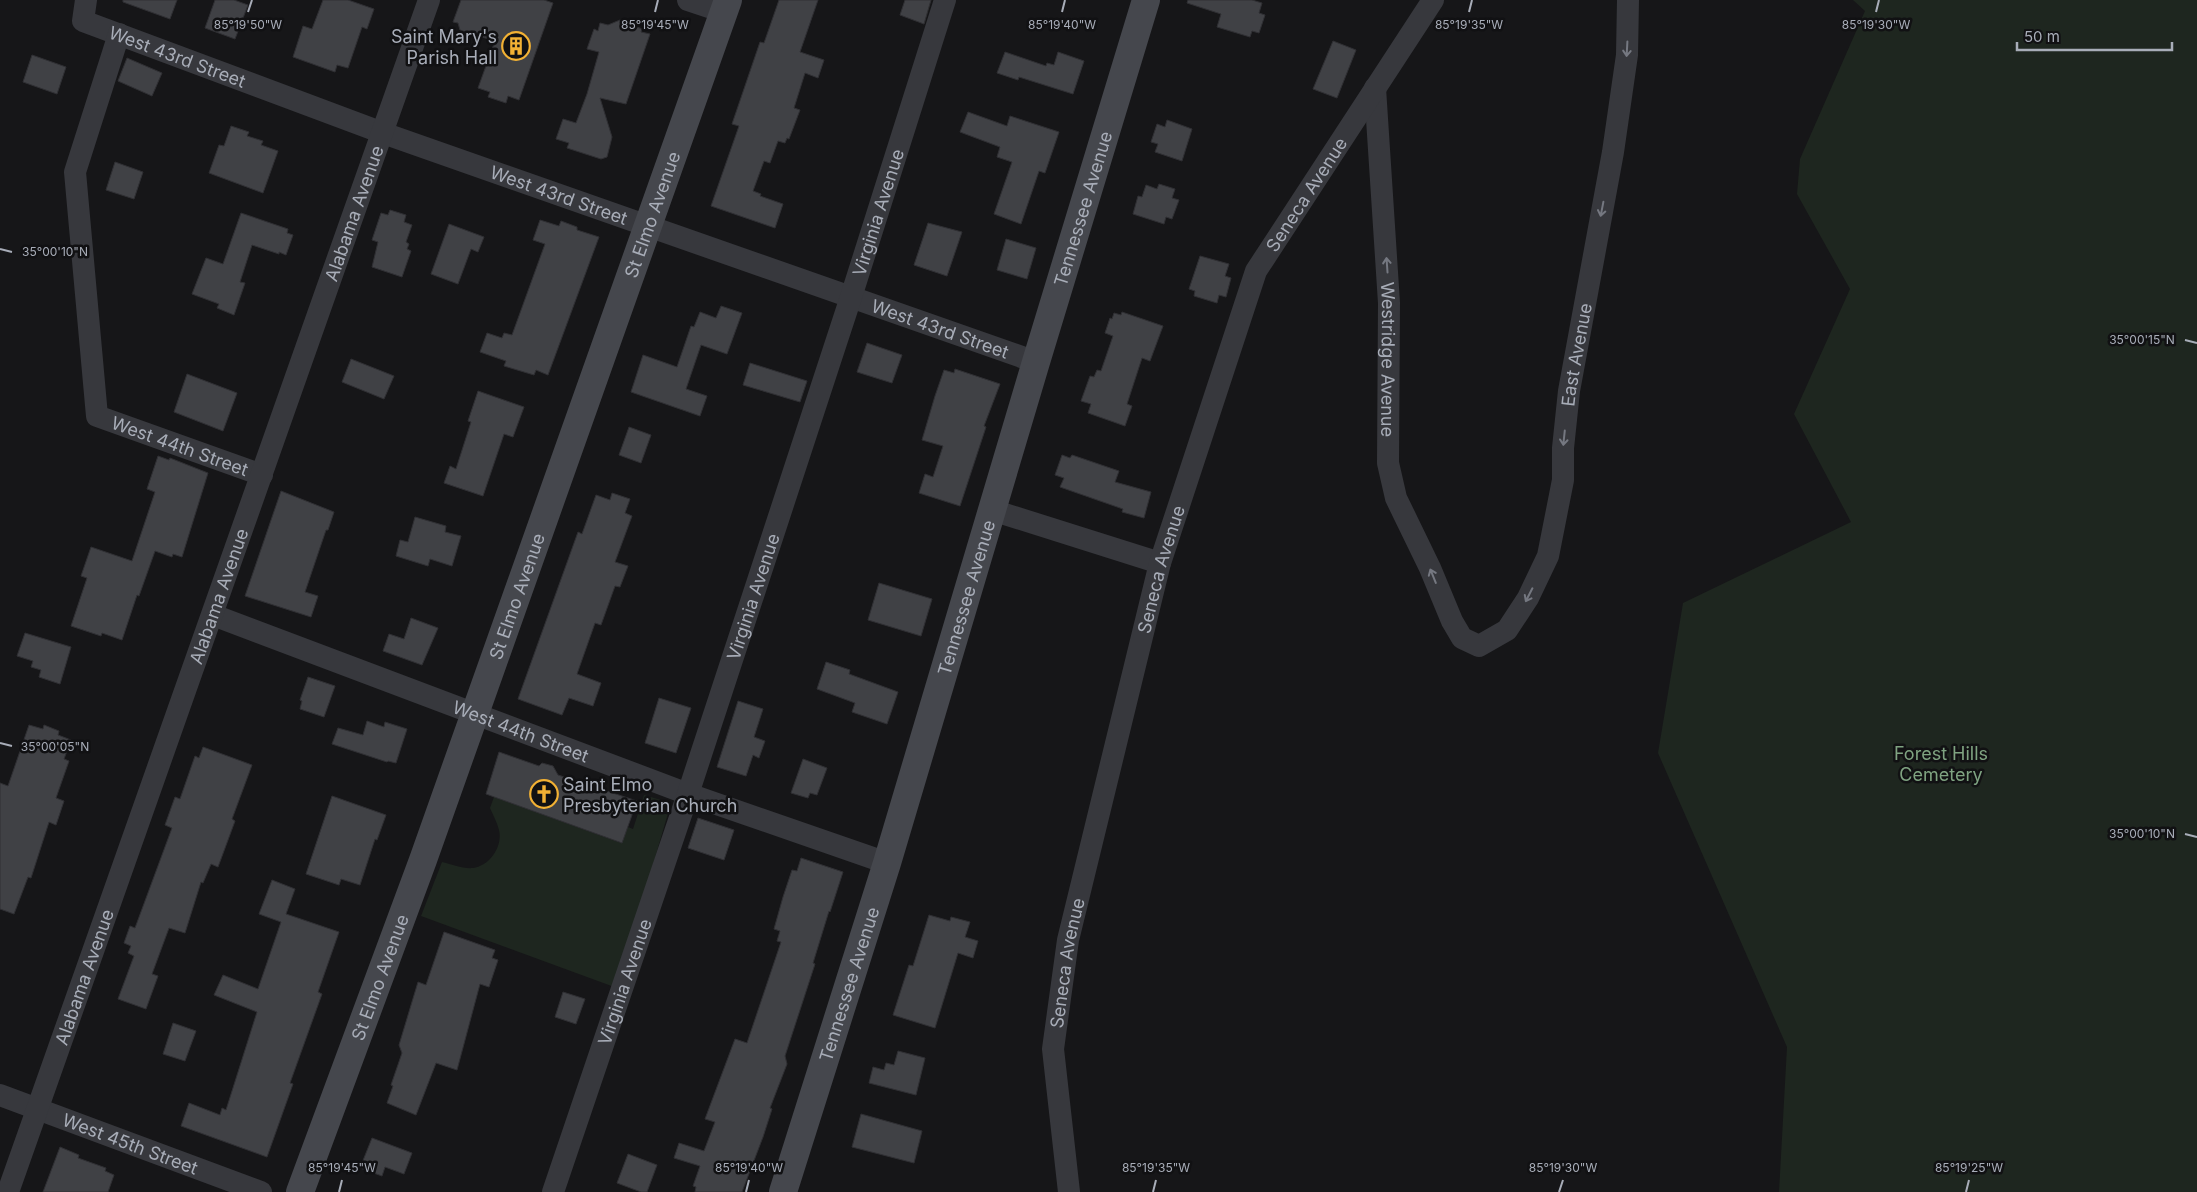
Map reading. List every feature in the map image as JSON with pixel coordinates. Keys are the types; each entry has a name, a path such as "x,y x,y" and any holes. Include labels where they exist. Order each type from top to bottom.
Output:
{"main road":[{"name":"Tennessee Avenue","path":"783,1192 887,863 1146,0"},
{"name":"St Elmo Avenue","path":"300,1192 339,1091 475,713 726,6"}],"street":[{"name":"Alabama Avenue","path":"8,1192 429,0"},
{"path":"688,0 726,6"},
{"name":"Virginia Avenue","path":"553,1192 688,794 851,296 945,0"},
{"name":"Seneca Avenue","path":"1069,1192 1053,1049 1068,940 1160,563 1256,271 1433,0"},
{"name":"East Avenue","path":"1452,621 1462,638 1479,646 1508,630 1528,598 1548,556 1563,480 1563,448 1568,391 1613,152 1627,55 1628,0"},
{"name":"West 43rd Street","path":"84,10 119,34 383,132 1036,362"},
{"name":"West 44th Street","path":"119,34 75,172 97,416 262,475"},
{"name":"Westridge Avenue","path":"1375,88 1389,304 1388,463 1396,498 1430,568 1452,621"},
{"path":"992,510 1160,563"},
{"name":"West 44th Street","path":"213,616 688,794 887,863"},
{"name":"West 45th Street","path":"0,1095 261,1192"}],"green space":[{"name":"Forest Hills Cemetery","path":"1853,0 2197,0 2197,1192 1779,1192 1787,1047 1658,753 1683,603 1851,522 1794,414 1850,289 1797,194 1800,159 1865,11"},
{"path":"644,795 671,803 617,988 421,916 442,862 473,868 485,863 494,854 500,836 490,808 494,797 621,843 628,827 633,829"}],"building":[{"path":"123,0 177,0 170,19 123,2"},
{"path":"215,0 234,0 248,5 235,39 205,28"},
{"path":"323,0 348,0 374,9 367,29 362,27 348,68 337,65 335,72 293,57 303,26 312,29"},
{"name":"Saint Mary's Parish Hall","path":"461,0 544,0 553,3 519,100 508,96 506,103 488,97 490,92 478,88 495,41 460,30 458,23 453,22"},
{"path":"779,0 818,0 800,52 824,60 818,78 805,73 794,108 800,110 789,139 787,138 785,143 778,141 770,163 764,161 753,191 761,194 760,196 783,204 775,228 711,206 739,126 732,124 760,42 764,43"},
{"path":"905,0 931,0 924,24 900,15"},
{"path":"1188,0 1252,0 1262,3 1259,13 1265,15 1259,33 1252,31 1250,37 1217,27 1221,14 1187,3"},
{"path":"620,20 642,29 641,32 650,34 626,104 600,98 612,137 607,157 601,159 567,148 569,143 556,139 563,119 576,123 587,94 599,52 587,49 594,29 598,31 600,23 608,25"},
{"path":"1333,41 1356,50 1337,98 1313,89"},
{"path":"1005,52 1046,66 1047,63 1054,65 1058,52 1084,61 1073,94 1019,77 1018,80 997,73"},
{"path":"32,55 66,67 57,94 23,82"},
{"path":"127,58 162,73 152,96 118,81"},
{"path":"968,112 1007,126 1010,116 1059,132 1045,173 1039,171 1021,224 994,214 1012,162 997,157 1000,147 960,132"},
{"path":"1167,120 1192,129 1182,161 1155,152 1158,144 1151,142 1157,124 1165,127"},
{"path":"231,126 249,132 247,136 263,141 261,145 278,151 263,193 209,173 219,145 224,146"},
{"path":"115,162 143,172 134,199 106,190"},
{"path":"1159,184 1175,189 1172,198 1179,200 1172,219 1166,217 1164,224 1133,214 1138,196 1142,197 1146,185 1157,189"},
{"path":"390,210 406,215 404,222 412,225 406,242 409,244 407,249 411,251 402,277 372,267 378,242 372,240 381,213 388,215"},
{"path":"241,213 288,229 287,233 293,235 286,255 252,245 240,282 245,283 234,315 217,308 219,304 192,294 206,258 223,264"},
{"path":"540,220 559,226 561,221 577,227 577,230 599,237 548,375 536,370 534,375 504,366 506,361 480,352 487,333 502,338 504,333 512,335 545,244 533,240"},
{"path":"928,223 962,232 947,276 914,265"},
{"path":"449,224 484,237 478,252 471,249 458,284 431,274"},
{"path":"1006,239 1036,248 1027,279 997,270"},
{"path":"1200,256 1229,264 1225,276 1231,278 1226,297 1219,295 1217,303 1194,296 1195,291 1189,289"},
{"path":"721,306 742,313 727,354 701,345 686,389 707,396 700,416 631,392 643,355 677,367 691,326 694,327 700,312 716,318"},
{"path":"1122,312 1163,326 1150,361 1142,358 1127,404 1132,406 1125,426 1088,413 1091,404 1081,401 1090,376 1094,377 1097,370 1101,371 1113,336 1105,333 1110,318 1112,319 1114,313 1121,315"},
{"path":"867,343 902,355 892,383 857,372"},
{"path":"351,359 394,376 384,399 342,382"},
{"path":"750,363 807,381 800,402 743,385"},
{"path":"955,369 1000,384 984,426 986,427 960,506 919,493 925,474 933,477 943,446 922,440 944,370 954,373"},
{"path":"187,374 237,393 223,431 174,412"},
{"path":"478,391 524,407 513,437 504,434 483,496 444,483 450,466 456,469 471,422 468,421"},
{"path":"629,427 651,435 641,463 619,455"},
{"path":"1062,455 1070,458 1072,455 1119,471 1115,482 1151,492 1144,518 1122,512 1123,509 1060,487 1064,478 1055,475"},
{"path":"158,456 169,460 170,458 208,473 182,557 173,554 172,557 155,551 139,596 137,595 122,640 102,633 101,636 71,626 87,578 81,576 91,547 132,561 155,492 147,489"},
{"path":"281,491 334,512 305,592 318,596 311,617 245,596"},
{"path":"612,493 630,499 625,513 632,516 615,562 628,566 620,587 615,586 601,625 595,623 577,674 601,683 593,706 569,698 562,715 518,699 578,532 582,534 596,495 610,500"},
{"path":"415,517 446,526 445,532 461,536 452,566 430,559 428,566 396,556 400,540 408,542"},
{"path":"879,583 932,599 921,636 868,620"},
{"path":"411,618 438,628 422,665 383,651 389,634 404,639"},
{"path":"25,633 71,647 60,684 39,677 41,670 31,667 33,661 17,656"},
{"path":"826,662 850,670 849,674 898,692 887,724 852,712 855,703 817,689"},
{"path":"308,677 335,686 324,717 300,709 302,701 300,700"},
{"path":"659,698 691,708 676,753 645,743"},
{"path":"738,701 763,709 754,737 765,741 759,758 753,755 746,776 717,767"},
{"path":"367,721 384,727 385,722 407,729 396,763 387,762 332,744 338,728 363,735"},
{"path":"29,725 43,729 44,725 59,731 58,735 71,740 64,759 69,761 56,798 64,801 56,825 49,822 31,878 28,877 14,914 0,909 0,783 8,786"},
{"path":"203,747 252,765 232,819 235,821 218,867 211,864 203,883 201,882 185,933 169,928 152,974 158,976 146,1009 118,999 134,956 128,953 131,946 124,943 130,926 135,928 172,828 165,825 175,797 180,799 195,756 199,758"},
{"path":"499,752 539,766 542,763 553,766 558,775 637,801 622,843 486,794"},
{"path":"803,759 827,768 817,795 810,793 808,798 791,793"},
{"path":"332,796 386,815 377,840 375,839 360,885 341,879 339,885 306,874"},
{"path":"698,818 734,830 724,860 688,848"},
{"path":"801,858 843,872 829,911 813,963 815,964 785,1056 787,1064 770,1108 772,1109 763,1137 742,1192 695,1192 696,1187 693,1186 700,1166 674,1158 679,1143 704,1151 715,1122 705,1119 735,1039 747,1043 781,942 777,941 780,931 774,929 783,897 792,870 797,871"},
{"path":"272,880 295,889 286,914 339,932 318,992 322,994 290,1083 293,1084 267,1157 181,1126 189,1103 220,1115 222,1108 226,1110 257,1012 214,995 223,975 258,989 281,922 259,914"},
{"path":"929,915 950,921 951,917 970,922 965,937 978,941 973,958 958,953 935,1028 893,1015 909,965 913,966"},
{"path":"444,932 495,950 492,958 498,960 489,987 480,984 457,1070 436,1063 416,1115 387,1103 402,1053 399,1045 418,982 426,985"},
{"path":"563,992 585,999 576,1024 555,1017"},
{"path":"173,1023 196,1031 185,1061 163,1054"},
{"path":"898,1051 925,1058 916,1095 869,1083 873,1067 884,1070 886,1063 894,1065"},
{"path":"861,1114 922,1131 914,1163 852,1147"},
{"path":"372,1138 412,1153 404,1174 385,1167 382,1176 360,1168"},
{"path":"60,1147 79,1155 78,1158 106,1168 105,1171 114,1175 108,1192 43,1192"},
{"path":"628,1154 657,1165 647,1192 641,1192 617,1183"}],"place":[{"name":"Saint Mary's Parish Hall","path":"516,46"},
{"name":"Saint Elmo Presbyterian Church","path":"544,794"}]}
